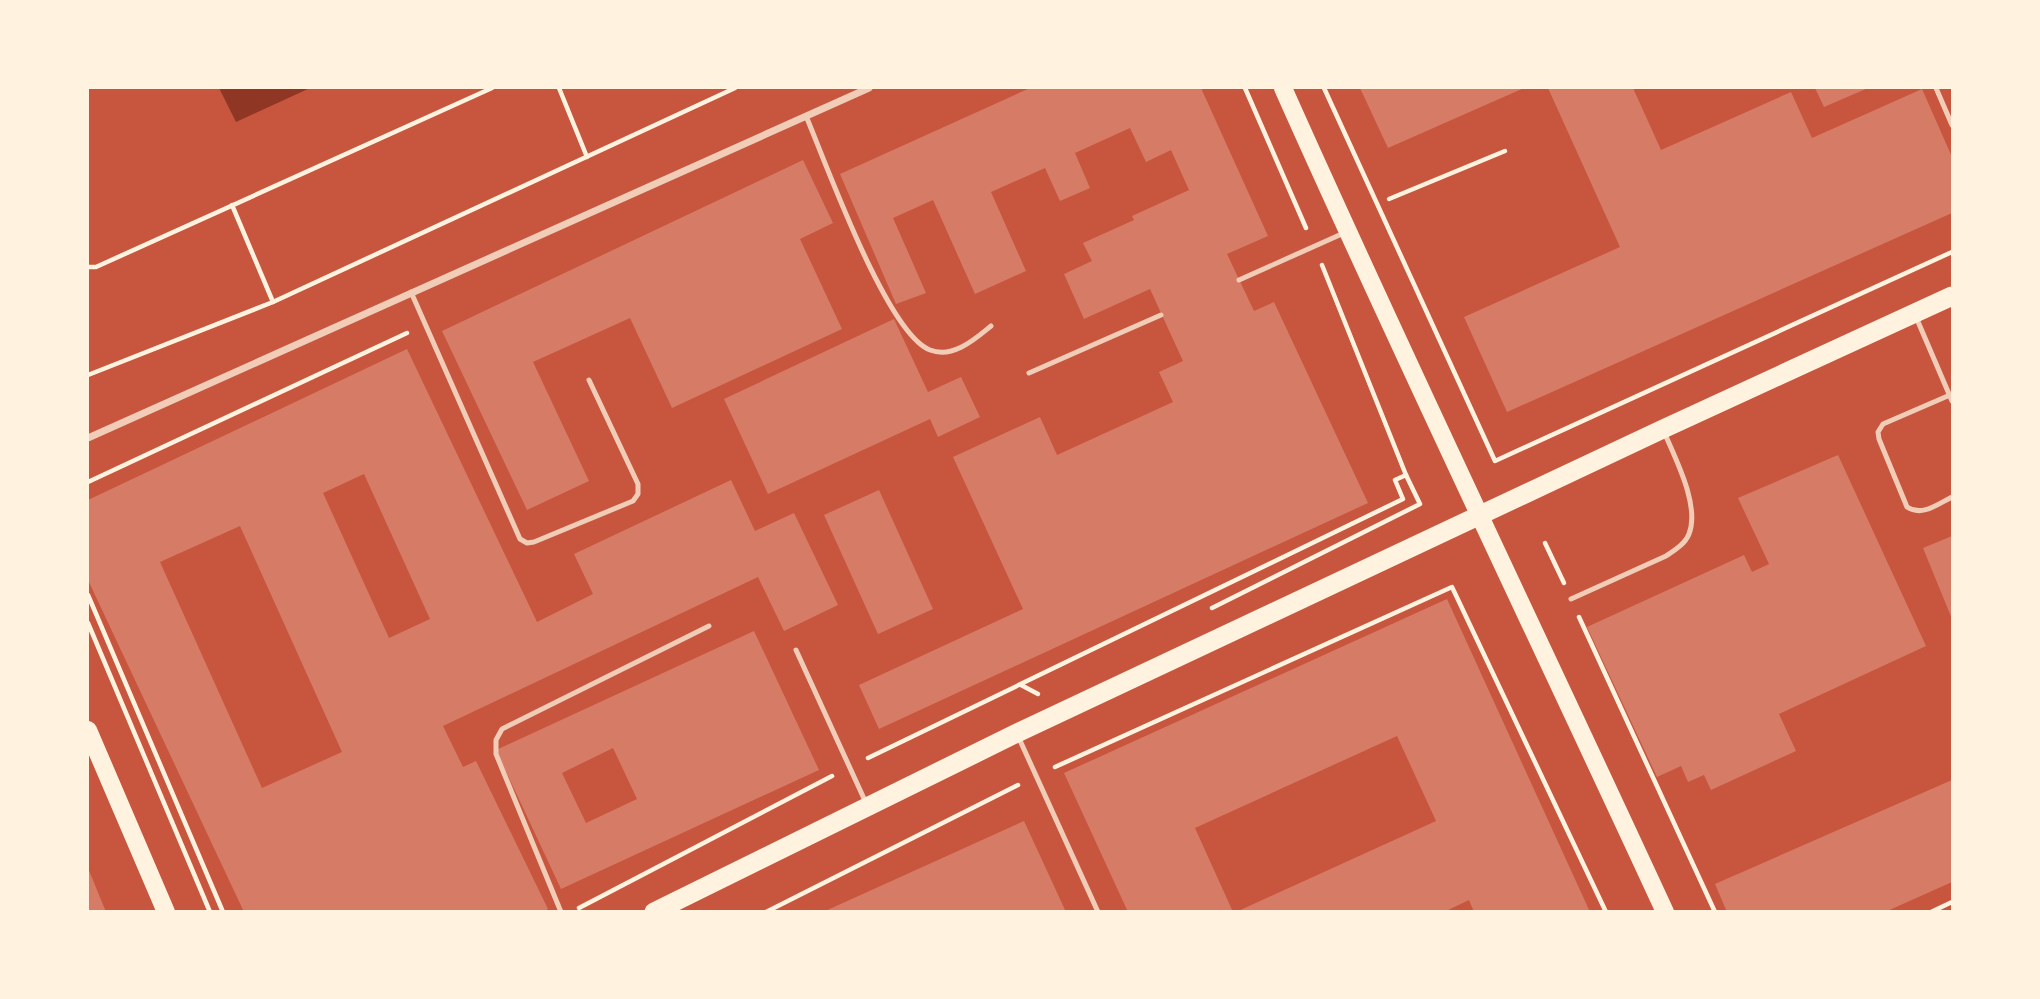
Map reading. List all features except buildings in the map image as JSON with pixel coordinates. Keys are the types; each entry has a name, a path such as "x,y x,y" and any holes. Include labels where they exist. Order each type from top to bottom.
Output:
{"highway":[{"path":"654,912 1017,733 1952,296"}],"main road":[{"path":"1283,88 1479,516 1665,912"},
{"path":"88,730 166,912"}],"street":[{"path":"88,438 870,88"}],"lane":[{"path":"1936,88 1952,125"},
{"path":"807,116 881,292 908,333 929,350 943,353 970,344 992,326"},
{"path":"1240,280 1347,231"},
{"path":"411,292 520,539 527,543 633,501 638,494 638,484 589,380"},
{"path":"1915,314 1951,398 1883,424 1878,432 1879,439 1908,507 1923,511 1952,497"},
{"path":"1030,373 1161,315"},
{"path":"1571,599 1666,556 1680,547 1689,535 1692,519 1690,500 1663,429"},
{"path":"561,912 496,754 496,740 502,729 709,626"},
{"path":"796,650 867,805"},
{"path":"1017,733 1098,912"}],"path":[{"path":"88,267 96,267 492,88"},
{"path":"559,88 587,157"},
{"path":"88,375 274,302 735,88"},
{"path":"1211,609 1420,504 1314,246 1245,88"},
{"path":"1324,88 1495,461 1952,252"},
{"path":"1389,199 1505,151"},
{"path":"232,205 274,302"},
{"path":"88,482 425,324"},
{"path":"572,912 850,767 1403,499 1395,480 1406,475"},
{"path":"1545,543 1715,912"},
{"path":"766,912 1035,776 1452,587 1606,912"},
{"path":"88,595 223,912"},
{"path":"88,623 210,912"},
{"path":"1020,684 1038,695"},
{"path":"1931,912 1952,902"}],"shaded area":[{"path":"219,88 310,88 236,122"}]}
